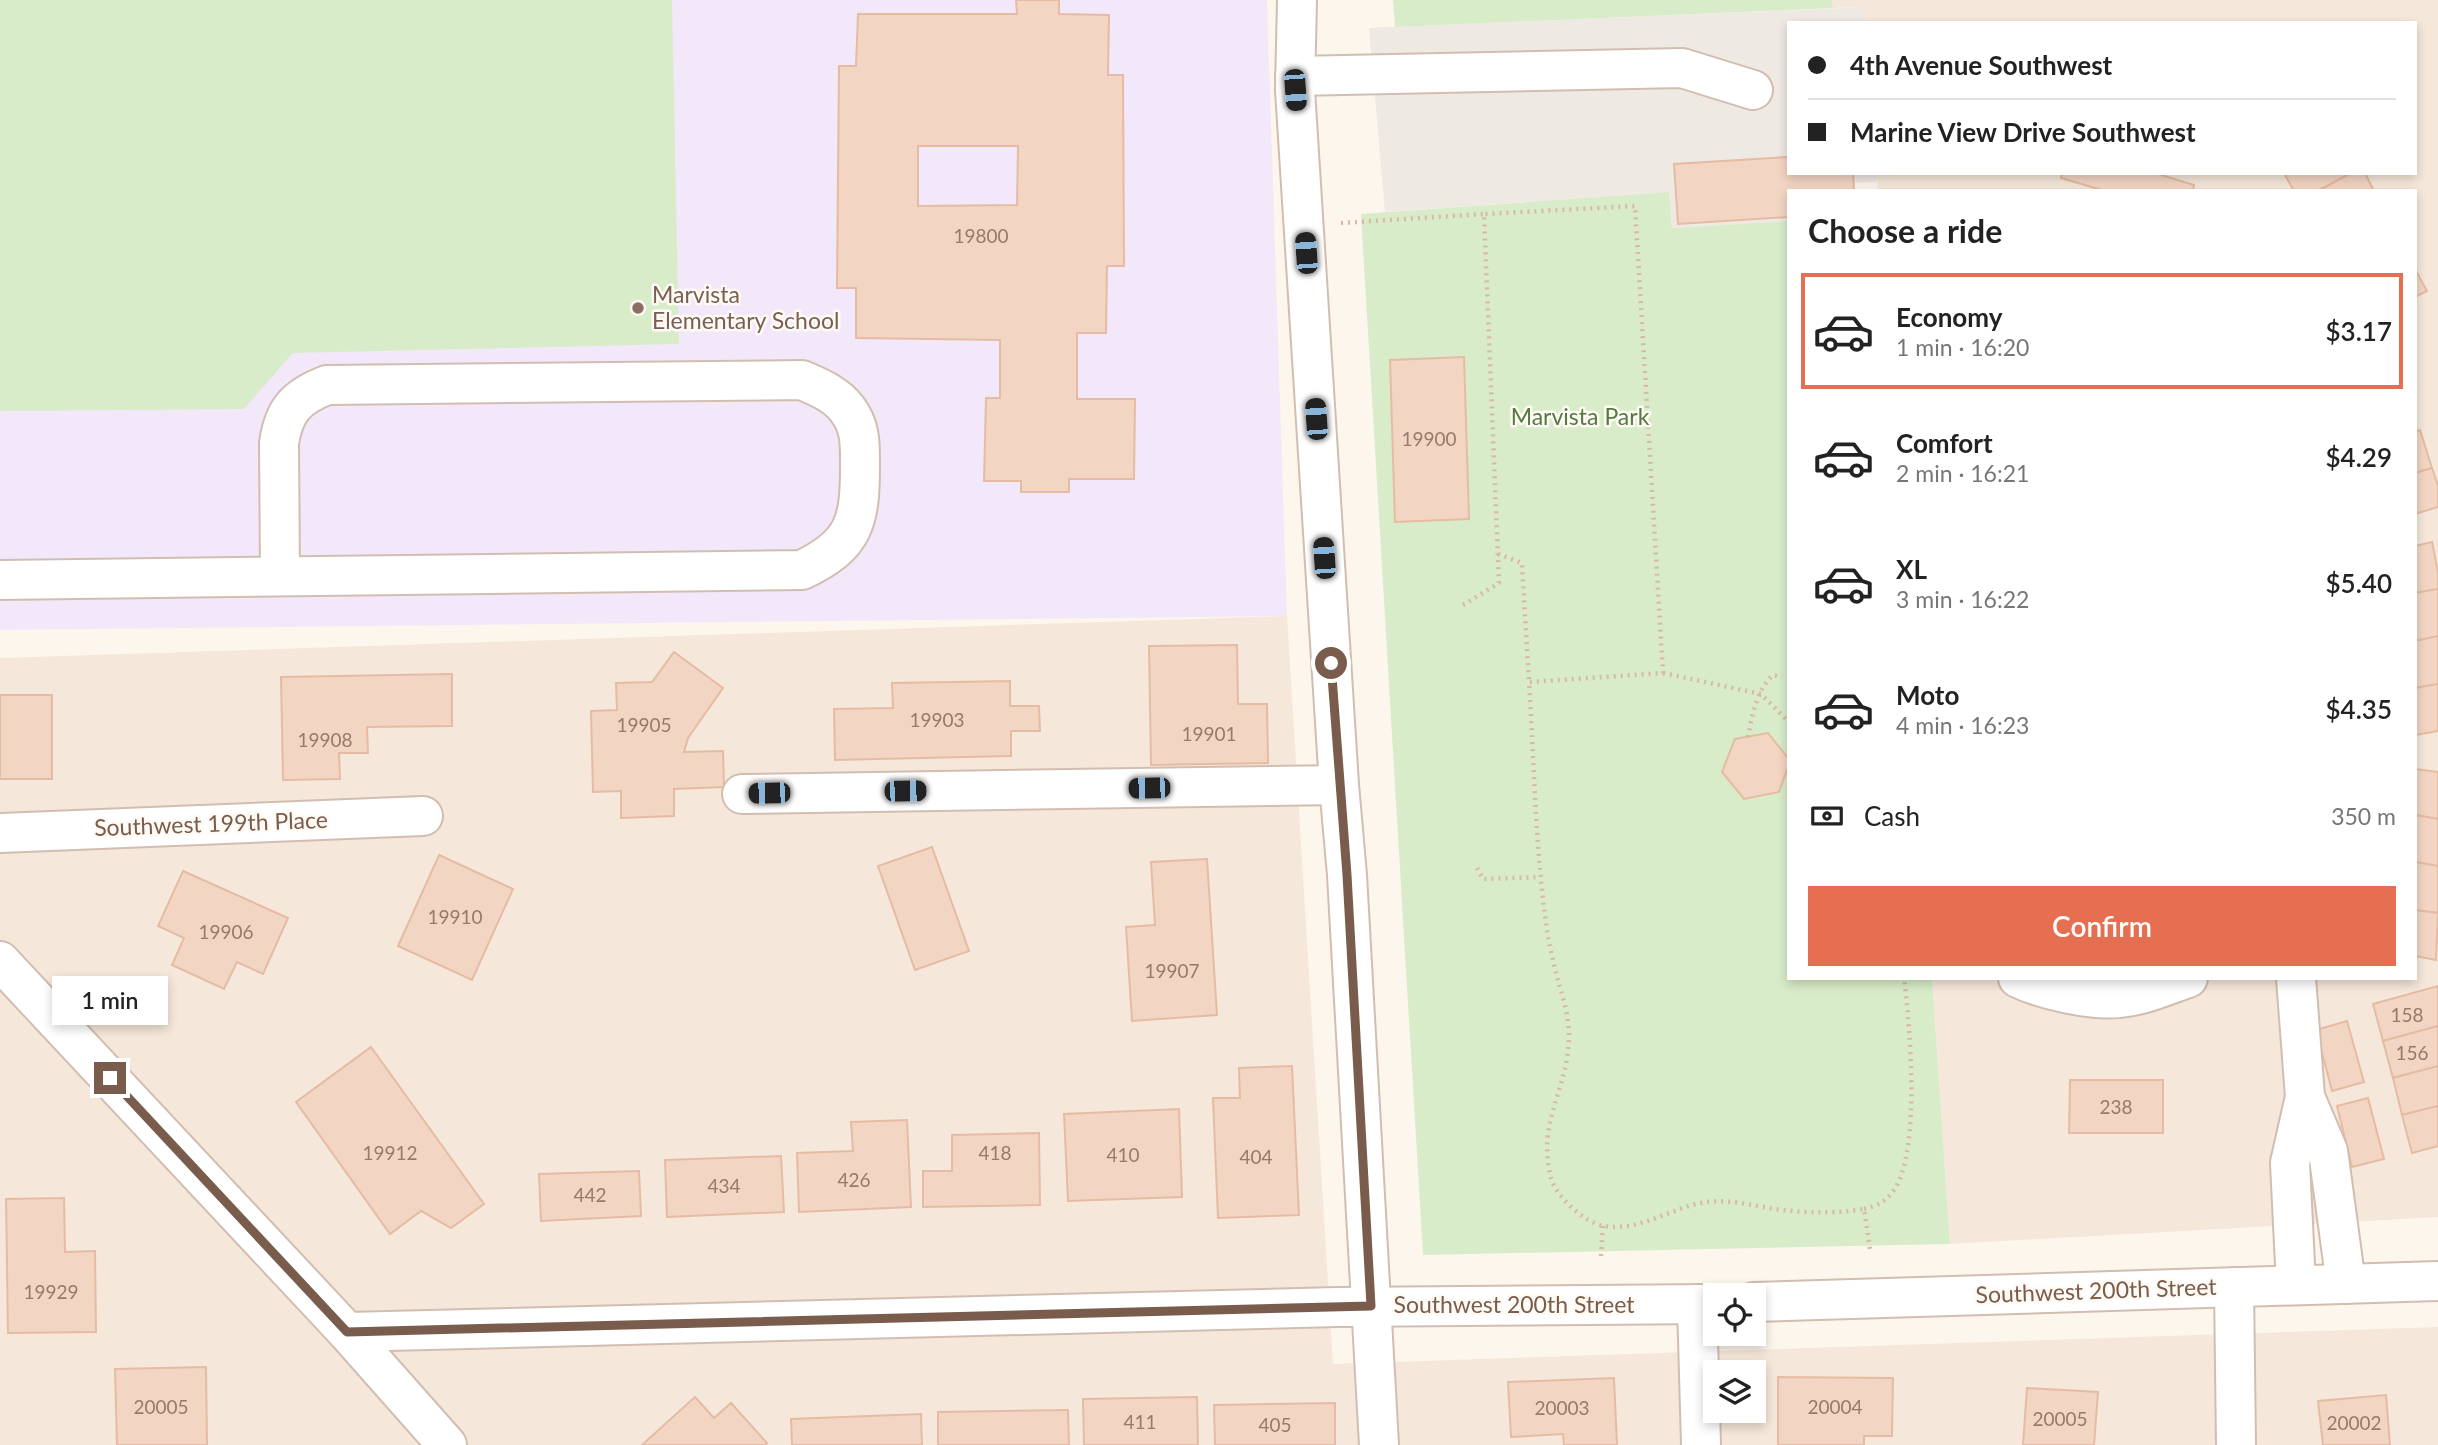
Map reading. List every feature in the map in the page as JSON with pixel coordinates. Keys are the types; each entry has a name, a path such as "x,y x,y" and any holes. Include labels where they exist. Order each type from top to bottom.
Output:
{"street":[{"path":"1297,0 1295,76 1339,785 1348,888 1379,1445"},
{"path":"1295,76 1682,68 1753,90"},
{"path":"0,580 802,570 825,559 844,542 856,519 860,493 860,431 846,408 826,390 802,380 327,385 308,392 293,406 282,423 279,443 280,576"},
{"path":"742,794 1339,785"},
{"name":"Southwest 199th Place","path":"0,833 423,816"},
{"path":"0,961 347,1332 447,1445"},
{"path":"2022,980 2071,994 2117,999 2182,980"},
{"path":"2296,980 2305,1097 2290,1163 2296,1285"},
{"path":"2305,1097 2328,1151 2346,1284"},
{"name":"Southwest 200th Street","path":"1766,1303 2438,1281"},
{"path":"2234,1287 2236,1445"},
{"name":"Southwest 200th Street","path":"347,1332 1371,1306 1703,1304"},
{"path":"1701,1445 1705,1346"}],"path":[{"path":"1304,225 1635,206 1663,673"},
{"path":"1463,605 1499,583 1484,214"},
{"path":"1498,554 1522,563 1540,877 1552,957 1570,1032 1568,1057 1550,1113 1546,1146 1551,1181 1565,1202 1603,1226 1635,1224 1701,1203 1735,1202 1813,1213 1840,1213 1881,1205 1895,1189 1906,1160 1911,1118 1908,1010 1904,980"},
{"path":"1529,682 1663,673 1761,694 1787,720"},
{"path":"1748,737 1753,711 1768,680 1773,675 1782,677"},
{"path":"1478,868 1483,879 1540,877"},
{"path":"1864,1209 1870,1249"},
{"path":"1601,1256 1603,1226"}],"shaded area":[{"name":"Marvista Elementary School","path":"0,0 1267,0 1287,616 0,630"},
{"path":"1832,0 2438,0 2438,1217 1950,1244 1932,980 2417,980 2417,189 1878,189 1877,175 2417,175 2417,21 1866,21 1864,7 1833,8"},
{"path":"1865,7 1866,21 1787,21 1787,175 1877,175 1877,182 1855,183 1855,189 1787,189 1787,221 1672,228 1669,192 1385,212 1369,28"},
{"path":"1287,616 1333,1364 2438,1327 2438,1445 0,1445 0,658"}],"green space":[{"path":"0,0 672,0 679,344 293,353 244,409 0,411"},
{"path":"1393,0 1832,0 1833,8 1395,27"},
{"name":"Marvista Park","path":"1669,192 1672,228 1787,221 1787,980 1932,980 1950,1244 1423,1255 1361,214"}],"building":[{"path":"1016,0 1059,0 1059,14 1109,15 1108,75 1123,75 1124,266 1107,266 1106,333 1077,333 1077,399 1135,399 1134,479 1069,479 1069,492 1021,492 1021,481 984,481 986,398 1000,398 1000,340 856,338 856,288 837,288 839,66 856,66 858,14 1017,14","holes":["918,146 1018,146 1017,205 918,206"]},
{"path":"1787,157 1787,175 1853,175 1854,189 1787,189 1787,217 1678,224 1674,164"},
{"path":"2062,175 2162,175 2194,185 2193,189 2098,189 2061,178"},
{"path":"2285,175 2347,175 2322,189 2293,189"},
{"path":"2347,175 2366,175 2373,189 2322,189"},
{"path":"2417,273 2427,291 2417,296"},
{"path":"1464,357 1469,519 1395,522 1390,360"},
{"path":"2420,430 2432,468 2417,472 2417,431"},
{"path":"2432,468 2438,486 2438,507 2417,513 2417,472"},
{"path":"2432,542 2438,572 2438,589 2417,593 2417,546"},
{"path":"2438,589 2438,636 2417,641 2417,593"},
{"path":"2438,636 2438,684 2417,688 2417,641"},
{"path":"1237,645 1238,704 1267,704 1268,763 1151,765 1149,646"},
{"path":"674,652 723,688 688,738 684,752 723,751 724,787 674,789 674,816 621,818 621,791 593,792 591,711 617,710 616,683 652,682"},
{"path":"452,674 452,726 367,727 368,753 339,753 340,779 283,780 281,677"},
{"path":"1010,681 1010,706 1039,706 1040,731 1011,731 1011,756 835,760 834,709 893,708 892,683"},
{"path":"2438,684 2438,731 2417,735 2417,688"},
{"path":"0,695 52,695 52,779 0,779"},
{"path":"1768,733 1787,757 1787,770 1779,792 1744,799 1722,772 1735,739"},
{"path":"2417,769 2438,772 2438,819 2417,815"},
{"path":"2417,815 2438,819 2438,866 2417,862"},
{"path":"932,847 969,951 915,970 878,866"},
{"path":"439,855 513,889 472,980 398,946"},
{"path":"1207,859 1217,1015 1132,1021 1126,927 1155,925 1151,862"},
{"path":"2417,862 2438,866 2438,913 2417,910"},
{"path":"183,871 288,918 263,974 237,962 224,989 172,965 184,938 158,926"},
{"path":"2417,910 2438,913 2436,960 2417,956"},
{"path":"2438,986 2438,1026 2383,1041 2373,1004"},
{"path":"2347,1021 2364,1082 2332,1091 2316,1030"},
{"path":"2438,1026 2438,1066 2393,1078 2383,1041"},
{"path":"371,1047 484,1204 451,1228 421,1211 390,1234 296,1102"},
{"path":"1292,1066 1299,1215 1218,1218 1213,1098 1240,1098 1239,1068"},
{"path":"2438,1066 2438,1106 2402,1115 2393,1078"},
{"path":"2070,1080 2163,1080 2163,1133 2069,1133"},
{"path":"2368,1098 2384,1159 2352,1167 2337,1106"},
{"path":"2438,1106 2438,1146 2412,1153 2402,1115"},
{"path":"1179,1109 1182,1197 1068,1201 1064,1114"},
{"path":"907,1120 911,1207 799,1212 797,1153 853,1151 851,1122"},
{"path":"1039,1133 1040,1205 923,1207 923,1171 952,1171 952,1135"},
{"path":"781,1156 784,1212 667,1217 665,1160"},
{"path":"639,1171 641,1216 541,1221 539,1174"},
{"path":"64,1198 65,1252 95,1251 96,1332 8,1333 6,1199"},
{"path":"206,1367 207,1445 117,1445 115,1369"},
{"path":"1778,1377 1893,1378 1892,1436 1864,1436 1864,1445 1778,1445"},
{"path":"1614,1378 1617,1445 1564,1445 1563,1434 1511,1437 1508,1382"},
{"path":"2027,1388 2098,1392 2094,1445 2023,1445"},
{"path":"2386,1395 2390,1445 2323,1445 2318,1401"},
{"path":"695,1397 714,1418 731,1403 767,1443 642,1445"},
{"path":"1197,1397 1198,1445 1084,1445 1083,1399"},
{"path":"1335,1403 1335,1445 1215,1445 1214,1405"},
{"path":"1068,1410 1069,1445 938,1445 938,1412"},
{"path":"921,1414 922,1445 792,1445 791,1419"}],"place":[{"name":"Marvista Elementary School","path":"638,308"}],"route":[{"path":"110,1078 347,1332 1371,1306 1347,875 1331,663"}]}
